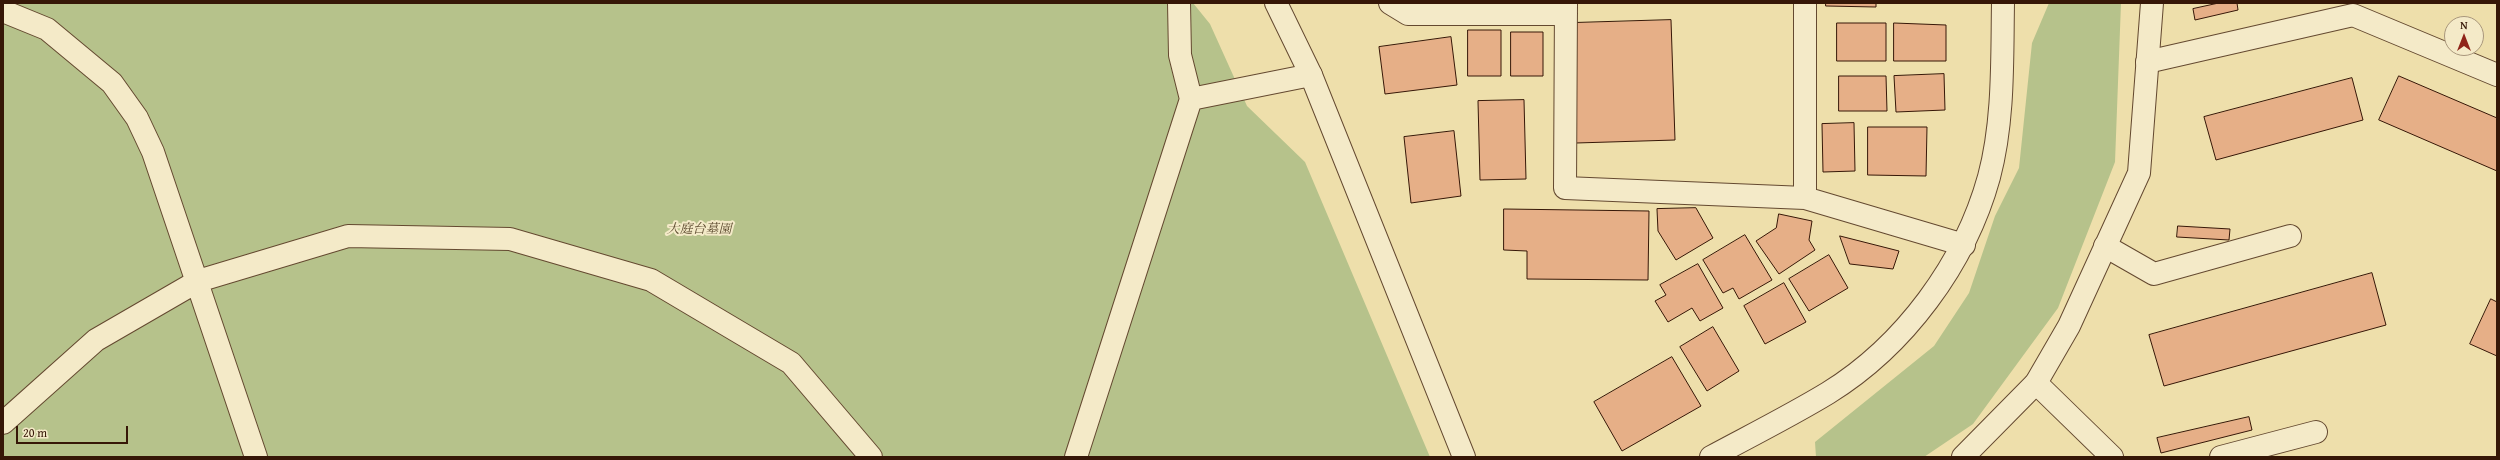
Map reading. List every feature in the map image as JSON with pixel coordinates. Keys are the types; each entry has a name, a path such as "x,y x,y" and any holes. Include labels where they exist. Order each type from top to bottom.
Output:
{"street":[{"path":"1076,457 1191,99 1180,55 1179,3"},
{"path":"1276,3 1311,75 1464,457"},
{"path":"1390,3 1408,14 1566,9 1565,188 1805,198 1964,245"},
{"path":"1804,3 1805,198"},
{"path":"1711,457 1829,392 1884,350 1932,296 1964,245 1989,177 2002,94 2003,3"},
{"path":"1963,457 2036,383 2069,326 2139,173 2152,3"},
{"path":"3,11 47,29 112,83 137,118 153,152 198,281 256,457"},
{"path":"2147,62 2353,15 2497,75"},
{"path":"1191,99 1311,75"},
{"path":"3,423 96,340 198,281 348,236 510,239 651,280 791,362 871,457"},
{"path":"2105,246 2154,274 2290,236"},
{"path":"2036,383 2112,457"},
{"path":"2221,457 2316,432"}],"green space":[{"name":"大庭台墓園","path":"3,3 1193,3 1210,24 1247,106 1305,162 1430,457 3,457"},
{"path":"2049,3 2121,3 2115,162 2058,308 1973,424 1924,457 1816,457 1815,442 1934,346 1969,293 1995,216 2019,168 2032,43"}],"building":[{"path":"1826,3 1876,3 1876,7 1826,6"},
{"path":"2219,3 2237,3 2238,10 2195,20 2193,9"},
{"path":"1671,20 1675,140 1576,143 1572,23"},
{"path":"1837,23 1886,23 1886,61 1837,61"},
{"path":"1894,23 1946,25 1946,61 1894,61"},
{"path":"1468,30 1501,30 1501,76 1468,76"},
{"path":"1511,32 1543,32 1543,76 1511,76"},
{"path":"1451,37 1457,85 1385,94 1379,47"},
{"path":"1944,74 1945,110 1896,112 1894,76"},
{"path":"1839,76 1886,76 1887,111 1839,111"},
{"path":"2399,76 2497,118 2497,171 2379,120"},
{"path":"2352,78 2363,120 2216,160 2204,117"},
{"path":"1524,100 1526,179 1480,180 1478,101"},
{"path":"1854,123 1855,171 1823,172 1822,124"},
{"path":"1868,127 1927,127 1926,176 1868,175"},
{"path":"1454,131 1461,196 1411,203 1404,137"},
{"path":"1696,208 1713,238 1676,260 1658,231 1657,209"},
{"path":"1504,209 1649,211 1648,280 1527,279 1527,251 1504,250"},
{"path":"1779,214 1812,221 1809,240 1815,250 1779,274 1756,241 1776,228"},
{"path":"2178,226 2230,229 2229,240 2177,237"},
{"path":"1745,235 1772,280 1739,299 1733,288 1723,293 1703,260"},
{"path":"1840,236 1899,251 1893,269 1850,264"},
{"path":"1829,255 1848,288 1809,311 1789,279"},
{"path":"1698,264 1723,308 1700,321 1692,308 1668,322 1655,301 1666,295 1660,285"},
{"path":"2372,273 2386,325 2164,386 2149,335"},
{"path":"1784,283 1806,322 1765,344 1744,306"},
{"path":"2491,299 2497,302 2497,356 2470,344"},
{"path":"1713,327 1739,371 1707,391 1680,347"},
{"path":"1672,357 1701,406 1622,451 1594,402"},
{"path":"2249,417 2252,430 2161,453 2157,438"}]}
